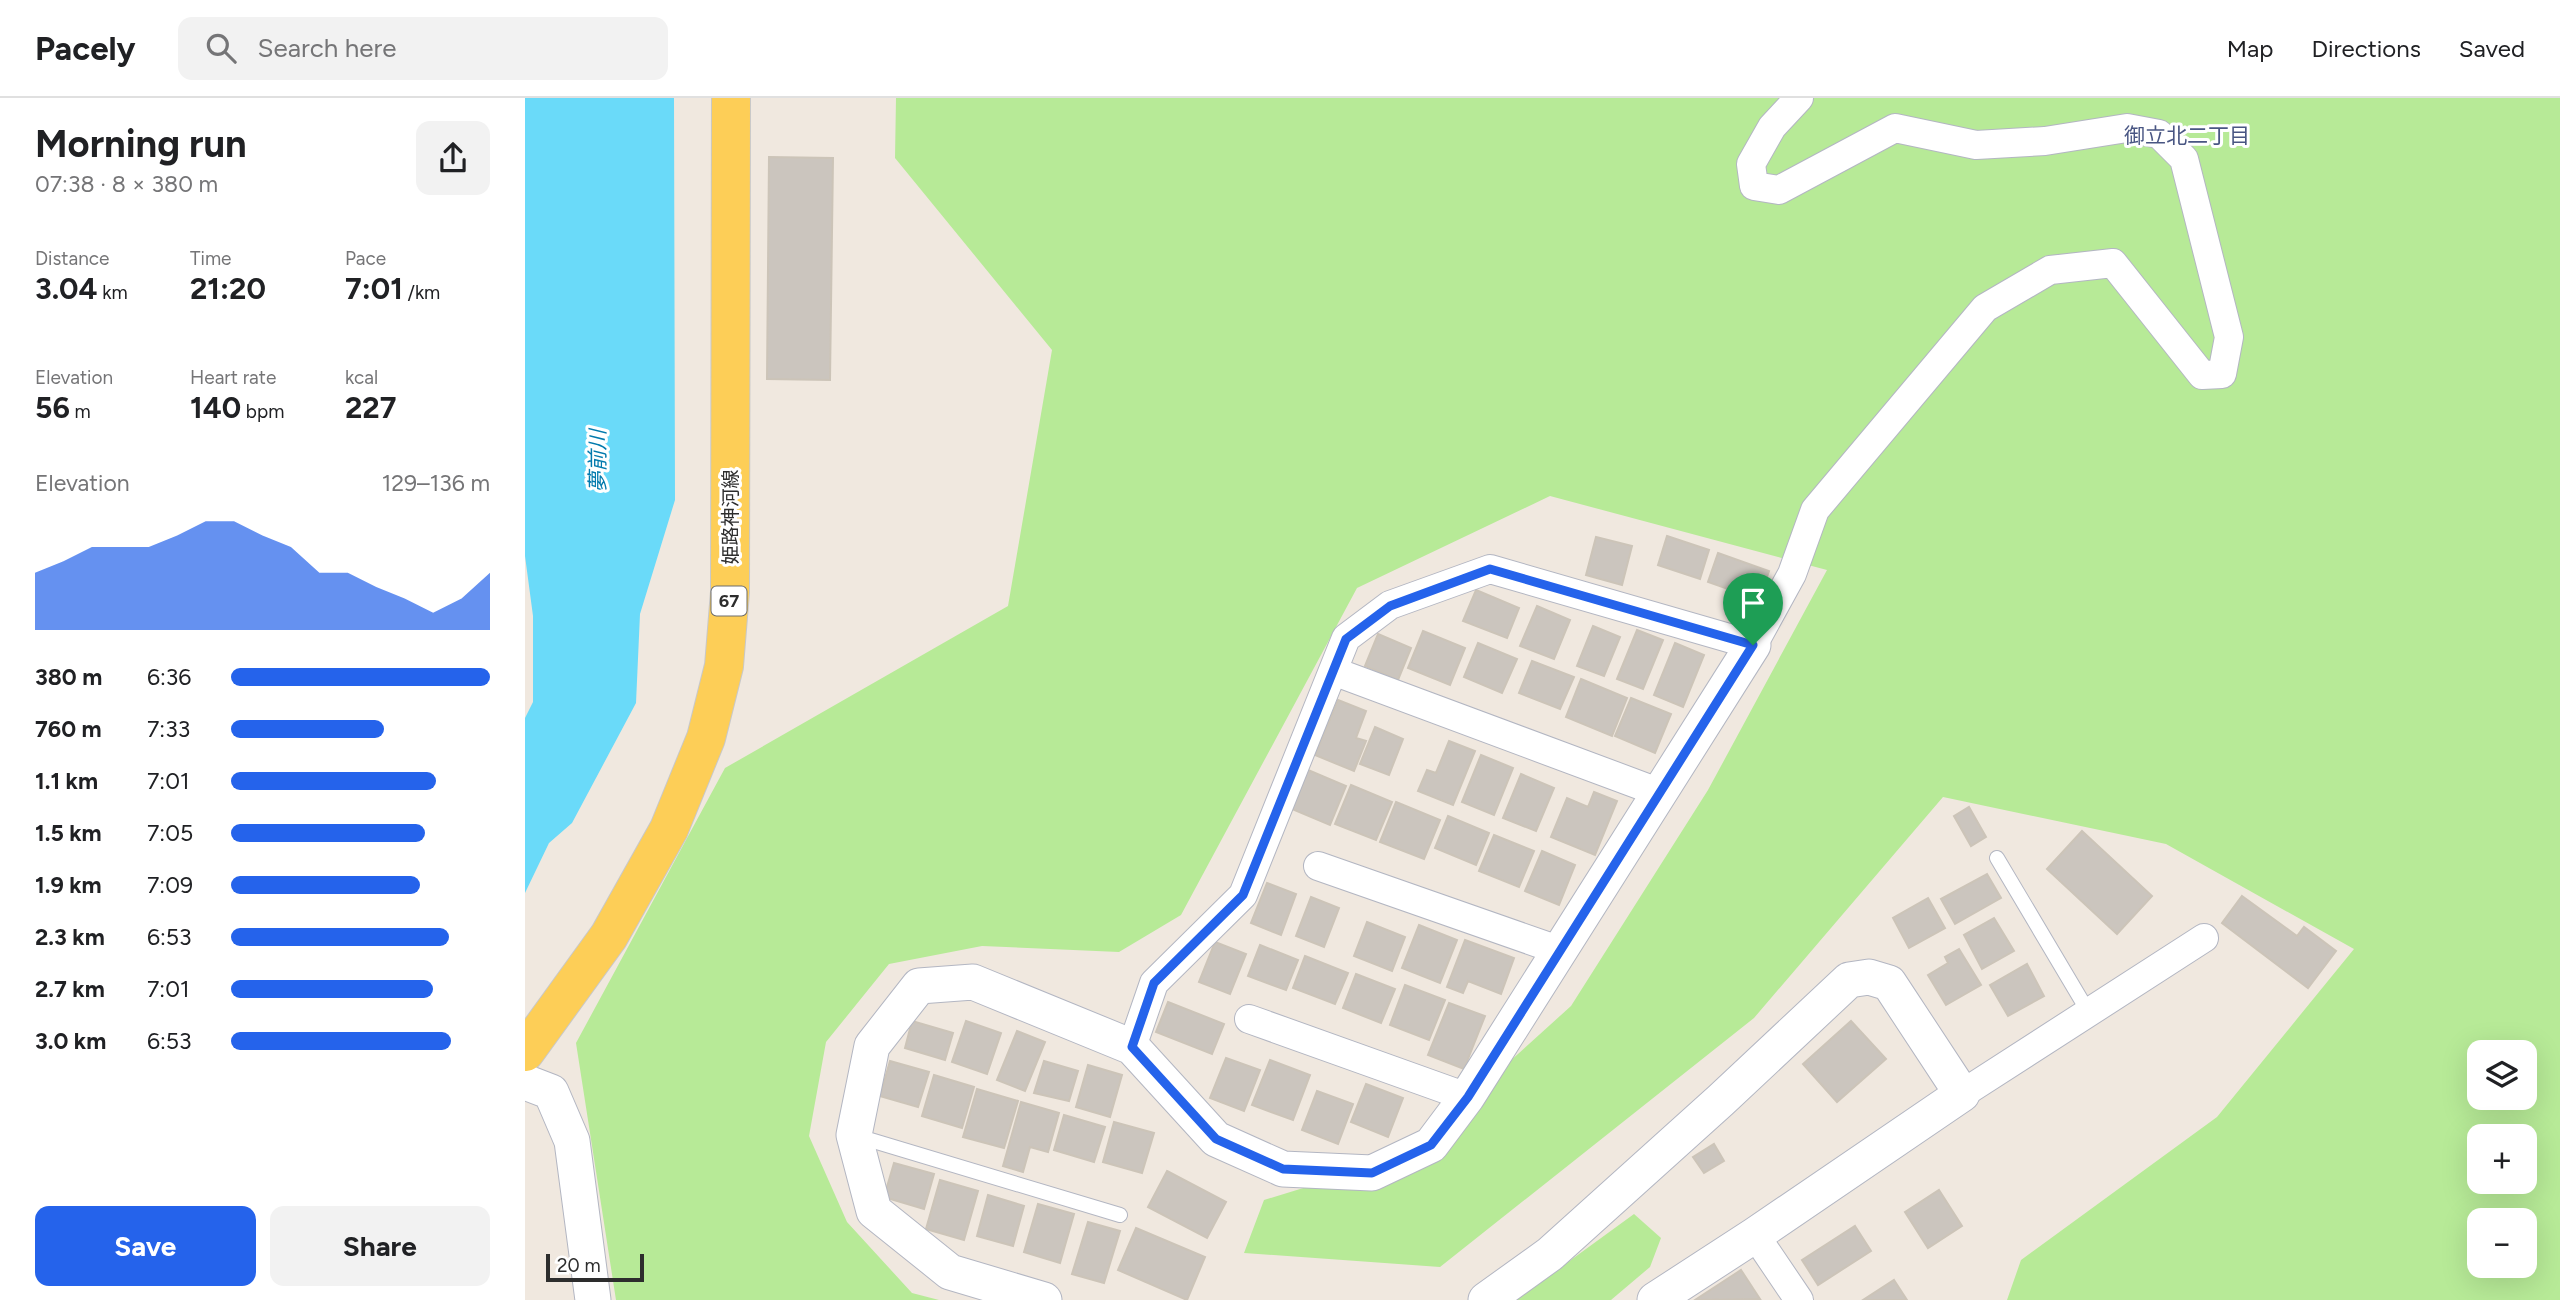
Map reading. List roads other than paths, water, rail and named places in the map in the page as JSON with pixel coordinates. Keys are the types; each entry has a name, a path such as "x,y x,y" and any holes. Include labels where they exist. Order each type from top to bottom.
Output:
{"main road":[{"name":"姫路神河線","path":"525,1052 609,936 669,828 706,738 724,666 730,592 731,98"}],"street":[{"path":"1044,1300 950,1272 874,1211 854,1135 872,1046 919,986 973,982 1132,1047 1216,1139 1283,1169 1372,1173 1431,1145 1468,1097 1753,645 1792,573 1815,510 1985,308 2050,270 2113,263 2202,375 2223,374 2229,337 2184,159 2159,134 2127,128 2045,141 1976,145 1895,128 1779,190 1754,186 1751,164 1772,127 1799,98"},
{"path":"1132,1047 1154,983 1243,895 1346,639 1390,606 1490,569 1753,645"},
{"path":"1333,671 1658,792"},
{"path":"1318,866 1561,951"},
{"path":"1655,1300 1962,1094 2204,938"},
{"path":"1486,1300 1551,1254 1849,980 1869,977 1889,983 1962,1094"},
{"path":"1249,1018 1468,1097"},
{"path":"525,1083 551,1092 572,1142 593,1300"},
{"path":"1755,1235 1800,1300"}],"lane":[{"path":"1997,858 2089,1013"},
{"path":"854,1135 1120,1214"}],"water":[{"name":"夢前川","path":"525,98 674,98 675,500 640,614 636,703 572,823 549,843 525,893 525,718 533,702 533,616 525,556"}],"district":[{"name":"御立北二丁目","path":"2187,135"}]}
